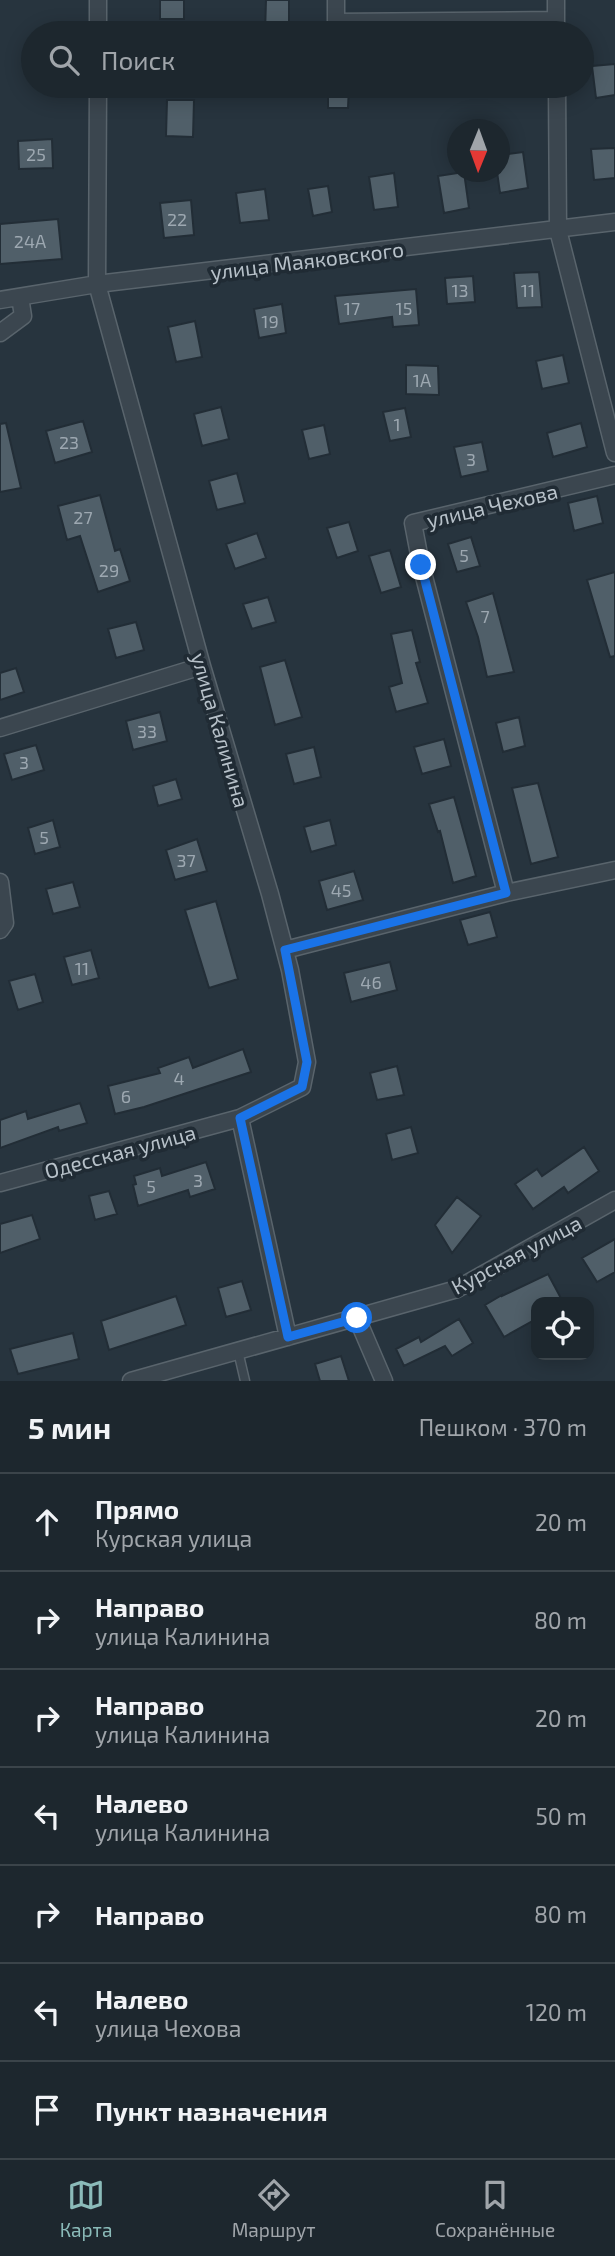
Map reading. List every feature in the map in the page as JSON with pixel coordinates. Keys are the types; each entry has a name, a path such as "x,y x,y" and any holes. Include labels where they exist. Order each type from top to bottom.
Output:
{"street":[{"path":"98,0 98,21"},
{"path":"336,0 336,21"},
{"path":"556,0 556,21"},
{"name":"улица Калинина","path":"98,98 97,285 202,666 285,950 307,1062 302,1087 240,1118"},
{"path":"557,98 558,230 615,453"},
{"name":"улица Маяковского","path":"0,300 97,285 615,222"},
{"path":"0,333 23,316 20,297"},
{"name":"улица Чехова","path":"506,893 421,565 413,523 615,475"},
{"path":"0,728 202,666"},
{"path":"285,950 506,893 615,870"},
{"path":"0,882 5,923 0,930"},
{"path":"240,1118 288,1337"},
{"name":"Одесская улица","path":"0,1183 240,1118"},
{"name":"Курская улица","path":"131,1381 457,1289 615,1200"},
{"path":"357,1318 384,1381"}],"lane":[{"path":"237,1351 245,1381"}],"building":[{"path":"160,0 184,0 184,19 160,19"},
{"path":"266,0 289,0 289,21 265,21"},
{"path":"615,64 615,95 596,98 594,66"},
{"path":"328,98 348,98 348,108 328,108"},
{"path":"167,100 194,100 193,137 166,136"},
{"path":"52,139 53,168 19,169 18,141"},
{"path":"615,148 615,178 594,180 591,149"},
{"path":"523,152 528,188 500,193 498,182 510,182 510,154"},
{"path":"394,173 398,207 374,210 369,177"},
{"path":"447,175 447,182 465,182 469,208 444,213 438,176"},
{"path":"328,186 332,212 313,216 308,189"},
{"path":"265,189 269,220 240,223 236,193"},
{"path":"191,200 194,235 164,238 160,203"},
{"path":"58,219 62,259 0,264 0,224"},
{"path":"539,272 542,307 517,308 514,273"},
{"path":"473,276 475,302 447,304 445,278"},
{"path":"416,289 419,325 393,327 392,317 339,324 335,296"},
{"path":"282,304 286,333 259,338 254,309"},
{"path":"195,321 202,357 176,362 168,327"},
{"path":"563,355 569,383 542,389 536,361"},
{"path":"406,365 438,366 439,395 406,394"},
{"path":"221,407 229,439 202,446 194,414"},
{"path":"405,408 411,437 390,441 383,412"},
{"path":"83,421 92,452 55,463 46,431"},
{"path":"6,423 21,488 0,492 0,424"},
{"path":"581,423 587,447 553,457 547,433"},
{"path":"324,425 330,454 309,459 302,430"},
{"path":"482,442 488,471 461,477 454,447"},
{"path":"237,473 245,503 217,510 209,481"},
{"path":"100,495 115,551 120,549 130,581 98,592 80,536 67,540 58,506"},
{"path":"597,496 603,523 574,531 568,503"},
{"path":"349,522 358,551 337,558 327,528"},
{"path":"257,533 266,558 235,569 226,544"},
{"path":"471,537 480,566 457,572 448,544"},
{"path":"390,550 401,587 381,593 369,556"},
{"path":"615,572 615,656 610,657 587,580"},
{"path":"493,593 514,672 487,677 478,637 466,602"},
{"path":"268,597 276,622 252,629 243,604"},
{"path":"136,622 144,650 116,658 108,629"},
{"path":"412,630 420,662 416,663 428,703 396,712 389,687 402,683 391,634"},
{"path":"285,660 302,717 275,725 260,667"},
{"path":"16,668 24,692 0,700 0,673"},
{"path":"160,712 167,741 133,750 126,721"},
{"path":"519,717 525,746 503,752 496,723"},
{"path":"444,739 451,766 422,774 414,747"},
{"path":"36,745 44,770 12,780 4,754"},
{"path":"314,747 321,777 294,784 286,754"},
{"path":"176,779 182,799 158,806 153,786"},
{"path":"538,783 558,857 531,864 512,788"},
{"path":"454,797 476,876 453,883 440,831 438,832 429,804"},
{"path":"53,820 60,847 35,854 28,828"},
{"path":"330,820 336,845 311,852 304,827"},
{"path":"197,839 207,871 175,880 166,850"},
{"path":"354,871 363,900 327,910 319,881"},
{"path":"73,882 80,907 53,914 46,889"},
{"path":"216,901 238,979 209,988 185,910"},
{"path":"490,912 497,937 468,945 460,920"},
{"path":"91,950 99,978 72,985 64,957"},
{"path":"390,962 397,990 351,1002 344,973"},
{"path":"35,974 43,1002 18,1010 9,981"},
{"path":"243,1049 251,1072 115,1114 108,1086 160,1073 158,1068 189,1057 193,1068"},
{"path":"397,1066 404,1095 377,1100 370,1073"},
{"path":"80,1103 87,1123 59,1131 58,1127 0,1148 0,1120 26,1111 28,1119"},
{"path":"411,1127 418,1153 392,1160 386,1134"},
{"path":"584,1147 599,1171 568,1193 564,1187 533,1209 515,1184 537,1169 542,1176"},
{"path":"206,1162 215,1189 190,1197 188,1190 138,1206 133,1185 136,1184 134,1176 160,1168 162,1176"},
{"path":"109,1191 117,1214 95,1220 89,1196"},
{"path":"457,1197 481,1216 452,1253 435,1225"},
{"path":"32,1215 40,1239 0,1253 0,1224"},
{"path":"615,1239 615,1272 597,1282 582,1258"},
{"path":"548,1274 560,1297 531,1297 531,1322 504,1337 485,1305"},
{"path":"242,1281 251,1310 226,1317 218,1288"},
{"path":"176,1296 186,1325 109,1350 101,1321"},
{"path":"459,1319 473,1343 452,1356 445,1346 404,1366 396,1349 419,1337 421,1342"},
{"path":"73,1333 79,1359 18,1374 10,1349"},
{"path":"341,1356 349,1381 320,1381 315,1364"}],"route":[{"path":"357,1318 288,1337 240,1118 302,1087 307,1062 285,950 506,893 421,565"}]}
